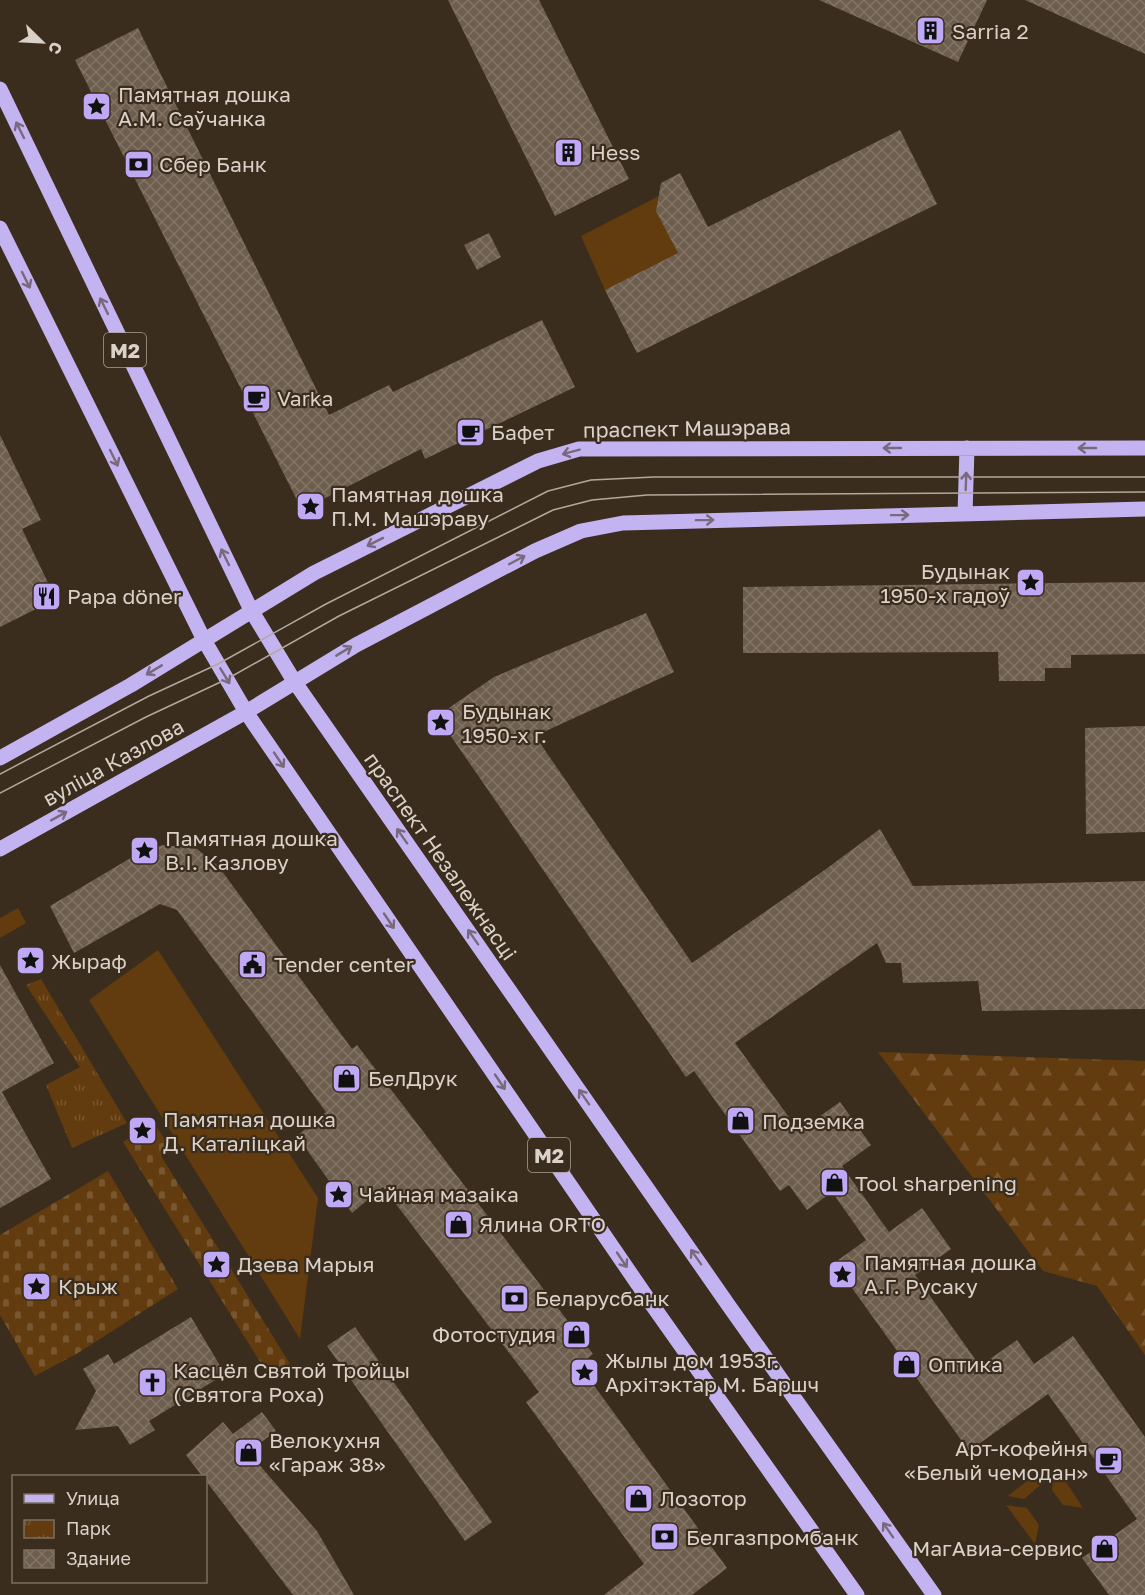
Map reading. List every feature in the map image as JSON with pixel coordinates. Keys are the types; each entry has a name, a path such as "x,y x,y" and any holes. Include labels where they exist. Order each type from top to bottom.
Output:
{"main road":[{"name":"праспект Незалежнасці","path":"0,89 251,610 294,681 722,1296 934,1595"},
{"name":"М2","path":"0,228 204,640 246,712 648,1299 857,1595"},
{"path":"965,514 967,448"},
{"name":"праспект Машэрава","path":"204,640 314,573 538,461 579,449 1145,448"},
{"path":"246,712 356,645 535,551 581,531 623,523 1145,509"},
{"path":"0,758 204,640"},
{"name":"вуліца Казлова","path":"0,849 246,712"}],"green space":[{"path":"659,196 656,211 691,247 605,290 581,236"},
{"path":"18,908 26,923 0,938 0,918"},
{"path":"158,950 318,1198 300,1339 89,1000"},
{"path":"41,979 127,1123 72,1148 46,1085 80,1067 26,985"},
{"path":"878,1052 1145,1061 1145,1355 1097,1286 1043,1271"},
{"path":"154,1123 171,1149 161,1156 290,1364 269,1376 123,1142"},
{"path":"108,1171 178,1289 78,1353 35,1376 0,1315 0,1235"},
{"path":"1055,1465 1083,1508 1063,1505 1052,1490"},
{"path":"1046,1466 1044,1482 1024,1499 1008,1496"},
{"path":"1006,1505 1027,1508 1039,1525 1035,1544"}],"building":[{"path":"448,0 539,0 629,179 555,216"},
{"name":"Sarria 2","path":"819,0 987,0 958,62"},
{"path":"1025,0 1145,0 1145,54"},
{"path":"138,28 329,415 389,385 393,392 542,320 575,387 425,459 421,449 302,510 75,60"},
{"path":"900,130 937,204 637,353 605,290 678,253 656,211 661,183 680,173 708,227"},
{"path":"489,233 501,257 477,270 464,245"},
{"path":"0,435 41,520 22,529 56,599 0,627"},
{"path":"1145,582 1145,654 1071,655 1071,668 1045,668 1045,681 999,681 998,652 743,653 743,587"},
{"path":"646,613 674,672 535,736 692,963 880,829 913,886 1145,881 1145,1009 982,1011 978,981 903,983 901,963 886,963 877,943 735,1043 799,1131 840,1102 871,1145 842,1166 889,1232 922,1208 951,1249 915,1275 980,1366 1017,1340 1034,1364 1073,1336 1145,1437 1145,1595 1109,1595 1082,1558 1137,1519 1048,1394 969,1451 834,1263 866,1240 832,1192 807,1210 789,1185 780,1191 694,1071 686,1077 437,716 494,677"},
{"path":"1145,726 1145,832 1086,834 1085,728"},
{"path":"164,845 197,849 219,867 352,1049 357,1045 593,1354 579,1365 727,1568 692,1595 604,1595 644,1564 526,1402 539,1392 383,1187 352,1213 297,1136 326,1112 177,910 160,904 74,953 50,906 144,850"},
{"path":"0,965 54,1063 2,1092 51,1179 0,1208"},
{"name":"Касцёл Святой Тройцы (Святога Роха)","path":"191,1317 225,1374 149,1421 155,1430 130,1445 118,1426 75,1430 96,1391 83,1369 108,1354 114,1364"},
{"path":"355,1327 492,1522 465,1541 327,1346"},
{"path":"262,1412 276,1431 248,1452 317,1531 354,1595 293,1595 207,1482 207,1475 201,1475 186,1455 223,1422 233,1434"}],"tram line":[{"path":"0,774 149,696 218,664 326,604 548,491 591,480 654,477 1145,477"},
{"path":"0,793 146,717 227,679 339,616 553,510 592,500 647,495 1145,492"}],"place":[{"name":"Sarria 2","path":"931,31"},
{"name":"Памятная дошка А.М. Саўчанка","path":"97,106"},
{"name":"Hess","path":"569,152"},
{"name":"Сбер Банк","path":"138,164"},
{"name":"Varka","path":"256,398"},
{"name":"Бафет","path":"470,432"},
{"name":"Памятная дошка П.М. Машэраву","path":"310,506"},
{"name":"Будынак 1950-х гадоў","path":"1031,583"},
{"name":"Papa döner","path":"46,596"},
{"name":"Будынак 1950-х г.","path":"441,723"},
{"name":"Памятная дошка В.І. Казлову","path":"144,850"},
{"name":"Жыраф","path":"30,961"},
{"name":"Tender center","path":"253,964"},
{"name":"БелДрук","path":"347,1078"},
{"name":"Подземка","path":"741,1121"},
{"name":"Памятная дошка Д. Каталіцкай","path":"142,1131"},
{"name":"Tool sharpening","path":"834,1183"},
{"name":"Чайная мазаіка","path":"338,1194"},
{"name":"Ялина ORTO","path":"458,1224"},
{"name":"Дзева Марыя","path":"216,1264"},
{"name":"Памятная дошка А.Г. Русаку","path":"843,1274"},
{"name":"Крыж","path":"37,1286"},
{"name":"Беларусбанк","path":"514,1298"},
{"name":"Фотостудия","path":"577,1334"},
{"name":"Оптика","path":"907,1364"},
{"name":"Жылы дом 1953г. Архітэктар М. Баршч","path":"584,1372"},
{"name":"Касцёл Святой Тройцы (Святога Роха)","path":"152,1382"},
{"name":"Велокухня «Гараж 38»","path":"248,1452"},
{"name":"Арт-кофейня «Белый чемодан»","path":"1109,1460"},
{"name":"Лозотор","path":"639,1498"},
{"name":"Белгазпромбанк","path":"665,1537"},
{"name":"МагАвиа-сервис","path":"1104,1548"}]}
